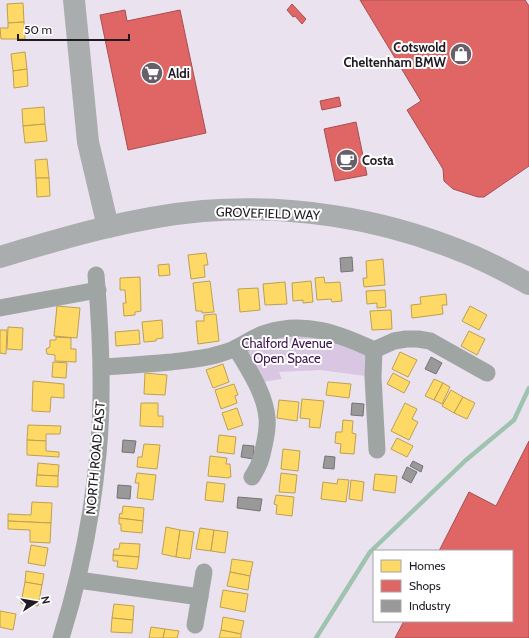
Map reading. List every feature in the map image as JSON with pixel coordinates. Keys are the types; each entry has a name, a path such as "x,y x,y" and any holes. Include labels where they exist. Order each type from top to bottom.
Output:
{"street":[{"path":"74,0 88,142 108,227"},
{"name":"GROVEFIELD WAY","path":"0,257 108,227 166,216 203,211 247,209 288,211 321,214 383,226 428,239 487,262 529,284"},
{"name":"NORTH ROAD EAST","path":"0,308 97,282 102,367 101,410 95,481 87,538 78,580 61,638"},
{"path":"102,367 133,366 189,360 215,355 236,348 265,333 285,328 302,328 331,332 374,350 394,341 406,339 430,341 487,374"},
{"path":"236,348 255,382 264,402 267,418 266,438 260,464 252,477"},
{"path":"374,350 373,377 377,450"},
{"path":"195,625 204,572"},
{"path":"78,580 200,597"}],"green space":[{"name":"Chalford Avenue Open Space","path":"285,329 374,350 373,377 320,370 279,372 282,379 255,383 236,348"}],"building: Homes":[{"path":"23,3 24,22 8,23 7,4"},
{"path":"24,22 25,39 1,39 0,28 8,28 8,23"},
{"path":"25,52 27,69 13,71 11,54"},
{"path":"27,69 28,86 14,88 13,71"},
{"path":"44,107 45,124 23,126 22,109"},
{"path":"45,124 47,141 25,143 23,126"},
{"path":"47,159 49,178 36,178 35,160"},
{"path":"36,178 49,178 50,196 37,197"},
{"path":"206,253 208,265 204,265 205,277 191,279 188,255"},
{"path":"383,259 385,285 364,287 363,278 367,278 366,261"},
{"path":"169,264 170,275 159,276 158,265"},
{"path":"140,277 141,311 135,312 135,315 124,316 123,303 126,303 125,290 120,290 120,278"},
{"path":"324,277 325,283 340,282 342,301 332,302 331,299 317,300 315,278"},
{"path":"210,281 214,312 202,313 202,311 196,311 193,283"},
{"path":"311,281 313,302 303,303 303,300 293,301 292,283"},
{"path":"285,282 287,304 265,305 263,284"},
{"path":"258,288 260,310 240,312 238,289"},
{"path":"385,290 386,307 377,308 377,303 367,304 366,291"},
{"path":"446,294 447,305 442,305 443,314 412,318 411,305 421,304 420,297"},
{"path":"57,306 80,308 77,338 54,336"},
{"path":"470,306 487,315 479,330 462,321"},
{"path":"391,310 392,329 372,330 370,311"},
{"path":"216,314 219,341 198,344 196,321 204,321 204,315"},
{"path":"162,320 163,338 156,339 156,341 144,342 142,322"},
{"path":"8,327 23,328 22,350 7,349"},
{"path":"0,330 7,330 6,354 0,353"},
{"path":"139,330 140,344 116,346 115,332"},
{"path":"469,331 485,339 477,355 461,346"},
{"path":"56,337 71,338 71,349 76,349 76,362 55,361 55,355 47,354 46,349 50,347 50,340 56,340"},
{"path":"400,352 417,360 408,377 392,369"},
{"path":"53,362 67,363 66,378 52,377"},
{"path":"223,364 229,382 213,388 206,370"},
{"path":"145,373 167,375 165,395 144,394"},
{"path":"393,373 410,382 404,393 387,384"},
{"path":"434,379 443,383 434,400 425,396"},
{"path":"33,381 64,384 64,398 51,397 50,412 32,411"},
{"path":"328,382 351,384 349,398 326,395"},
{"path":"443,383 450,387 442,404 434,400"},
{"path":"234,384 238,395 235,396 237,403 221,409 215,390"},
{"path":"451,390 463,397 454,413 442,406"},
{"path":"463,397 475,403 467,419 454,413"},
{"path":"302,399 324,401 320,428 309,427 310,419 300,418"},
{"path":"279,400 299,402 297,421 277,418"},
{"path":"141,403 158,403 158,416 163,416 163,427 140,426"},
{"path":"405,403 417,409 412,419 418,422 409,440 391,431"},
{"path":"237,408 243,425 228,430 222,413"},
{"path":"343,420 353,421 352,433 356,434 354,454 340,453 341,444 335,443 336,432 342,432"},
{"path":"28,425 61,426 60,434 46,434 46,441 27,440"},
{"path":"219,435 236,437 234,454 217,452"},
{"path":"397,438 413,446 407,457 391,449"},
{"path":"27,440 46,441 46,451 59,452 59,457 27,455"},
{"path":"144,444 160,445 157,469 137,467 138,457 142,457"},
{"path":"283,449 300,451 298,471 281,469"},
{"path":"210,456 227,458 226,464 230,464 231,477 208,476"},
{"path":"38,463 59,465 58,476 37,475"},
{"path":"137,473 156,475 153,500 137,498 139,483 135,483"},
{"path":"281,473 297,475 295,493 279,492"},
{"path":"375,474 397,476 395,493 373,490"},
{"path":"37,475 58,476 58,487 36,486"},
{"path":"338,479 349,480 346,502 321,499 323,482 337,484"},
{"path":"351,480 364,482 362,501 349,499"},
{"path":"207,482 225,484 223,502 205,500"},
{"path":"276,495 294,497 292,516 276,514 277,505 274,504"},
{"path":"32,502 52,503 51,523 8,521 8,514 31,515"},
{"path":"123,506 144,508 143,521 119,518 120,513 122,514"},
{"path":"119,518 143,521 142,533 121,531"},
{"path":"8,521 51,523 50,543 30,542 30,530 8,529"},
{"path":"166,527 180,530 176,557 162,554"},
{"path":"200,528 214,530 211,551 196,549"},
{"path":"180,530 194,532 190,559 176,557"},
{"path":"214,530 228,532 225,553 211,551"},
{"path":"120,543 140,544 139,557 113,555 114,549 119,549"},
{"path":"31,545 48,548 45,566 28,563"},
{"path":"113,555 139,557 137,569 117,567 118,561 113,561"},
{"path":"232,559 253,562 250,576 230,572"},
{"path":"26,571 44,574 42,585 25,582"},
{"path":"230,572 250,576 248,590 227,586"},
{"path":"25,582 42,585 38,606 21,603"},
{"path":"223,590 248,594 245,612 220,607"},
{"path":"114,604 134,606 133,620 112,618"},
{"path":"0,611 16,614 13,630 0,627"},
{"path":"223,617 244,621 241,634 221,630"},
{"path":"112,618 133,620 132,633 111,632"},
{"path":"151,627 165,629 163,638 149,638"},
{"path":"165,629 179,631 177,638 163,638"},
{"path":"221,630 241,634 241,638 219,638"}],"building: Shops":[{"name":"Cotswold Cheltenham BMW","path":"360,0 525,0 529,6 529,166 484,197 478,197 453,189 444,181 443,169 407,110 421,101"},
{"path":"292,4 306,19 302,24 287,10"},
{"name":"Aldi","path":"125,10 127,21 180,10 206,133 128,150 100,15"},
{"path":"339,97 341,106 322,110 320,101"},
{"name":"Costa","path":"356,122 367,175 335,181 324,129"},
{"path":"529,441 529,638 395,638 403,622 513,622 513,550 440,550 469,492 496,506"}],"building: Industry":[{"path":"352,257 353,271 341,272 340,258"},
{"path":"431,357 442,363 436,374 425,369"},
{"path":"352,403 364,404 363,416 351,415"},
{"path":"123,440 136,441 134,453 122,452"},
{"path":"243,445 254,446 253,459 241,457"},
{"path":"325,456 335,457 334,469 323,468"},
{"path":"413,461 423,466 421,472 410,466"},
{"path":"407,467 417,472 411,483 402,478"},
{"path":"118,485 131,486 130,499 117,498"},
{"path":"238,497 262,499 260,511 237,508"}],"waterway":[{"path":"316,638 370,552 466,460 514,420 529,388"}],"place":[{"name":"Cotswold Cheltenham BMW","path":"461,54"},
{"name":"Aldi","path":"152,73"},
{"name":"Costa","path":"347,160"}]}
